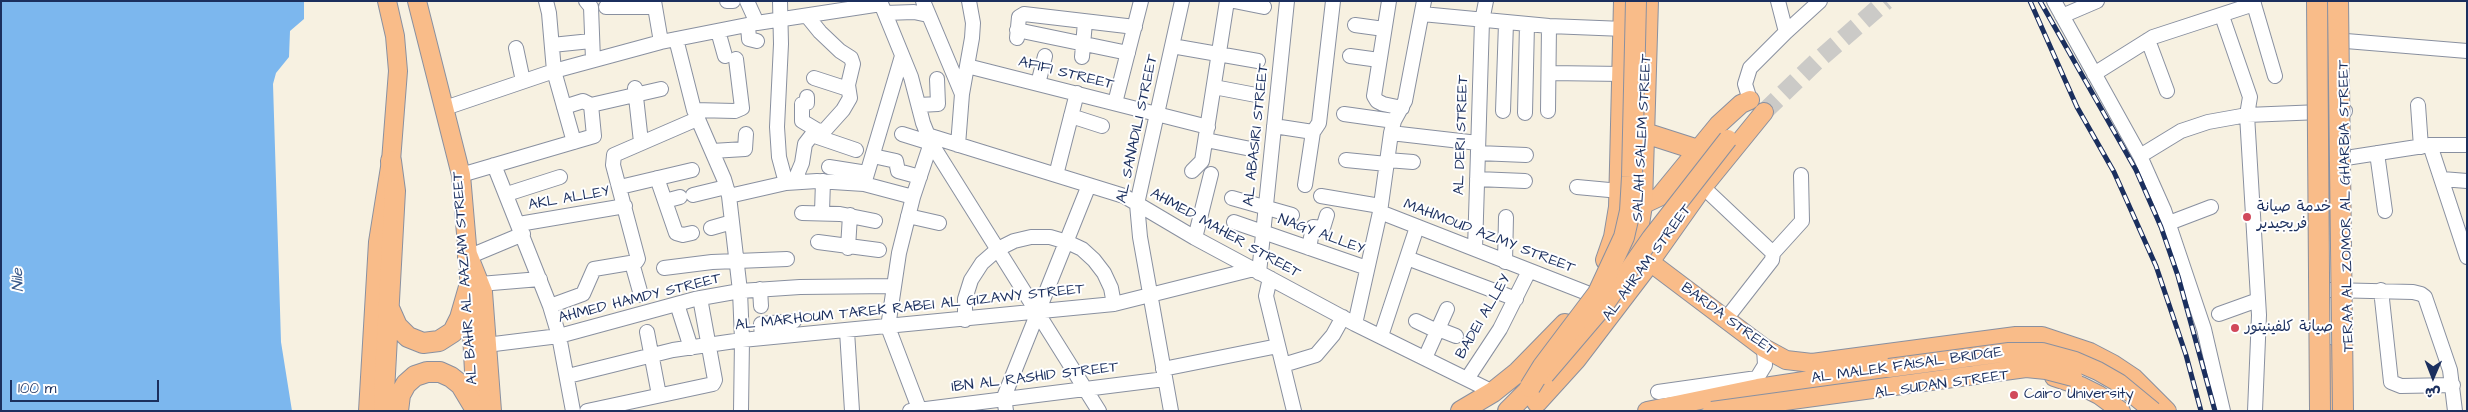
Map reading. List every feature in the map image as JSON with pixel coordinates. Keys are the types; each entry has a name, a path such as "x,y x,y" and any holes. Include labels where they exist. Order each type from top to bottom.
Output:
{"highway":[{"name":"SALAH SALEM STREET","path":"1587,293 1609,252 1617,222 1620,191 1624,1"},
{"path":"1503,411 1530,387 1543,366 1598,293 1624,237 1630,211 1632,177 1636,1"},
{"name":"SALAH SALEM STREET","path":"1508,411 1548,370 1624,269 1637,237 1642,205 1648,1"},
{"path":"2317,1 2320,411"},
{"path":"2338,1 2348,410"},
{"path":"1622,101 1630,108 1646,112"},
{"path":"1621,135 1637,132 1645,133 1698,150"},
{"path":"385,411 388,308 395,191 391,161"},
{"path":"468,257 486,344 483,410"},
{"name":"AL AHRAM STREET","path":"1529,411 1569,368 1650,262"},
{"path":"388,308 397,326 408,337 424,343 439,341 453,332 474,286"},
{"name":"AL AHRAM STREET","path":"1461,411 1493,392 1543,348 1568,320 1587,293"},
{"path":"1548,370 1569,368"},
{"path":"398,411 400,395 406,384 415,376 427,372 440,372 451,377 461,385 483,410"}],"main road":[{"path":"368,411 378,242 391,161 398,71 395,36 387,1"},
{"name":"AL BAHR AL AAZAM STREET","path":"417,1 461,175 468,257"},
{"name":"TERAA AL ZOMOR AL GHARBIA STREET","path":"2326,1 2330,411"},
{"name":"TERAA AL ZOMOR AL GHARBIA STREET","path":"2347,1 2345,111 2348,410"},
{"path":"1530,387 1552,369 1603,307 1652,238 1744,119 1750,100"},
{"name":"AL AHRAM STREET","path":"1642,205 1659,197 1718,125 1741,104 1750,100"},
{"name":"AL AHRAM STREET","path":"1650,262 1703,187 1764,112"},
{"name":"BARDA STREET","path":"1650,262 1764,348 1786,360 1812,363 2016,336 2042,336 2066,343"},
{"name":"AL BAHR AL AAZAM STREET","path":"474,286 483,410"},
{"path":"2062,379 2066,343 2113,364 2134,378 2166,411"},
{"name":"AL MALEK FAISAL BRIDGE","path":"1647,411 1758,388 2009,352 2042,352 2075,361 2098,370 2119,383 2153,411"},
{"name":"AL MALEK FAISAL BRIDGE","path":"1712,411 2026,368 2046,370 2073,377 2098,390 2128,411"},
{"name":"AL SUDAN STREET","path":"1757,411 2010,375 2040,375 2062,379 2099,395 2120,411"}],"street":[{"path":"546,1 554,71 574,142"},
{"path":"586,1 591,7 593,60"},
{"path":"727,1 733,1"},
{"path":"747,1 752,24 749,40 757,41"},
{"path":"780,1 777,127 779,157 790,182"},
{"path":"923,1 940,61 962,94"},
{"path":"958,145 962,94 973,23 969,1"},
{"path":"1115,103 1142,1"},
{"name":"AL SANADILI STREET","path":"1171,411 1138,223 1138,204 1182,1"},
{"path":"1192,171 1202,161 1226,1"},
{"path":"1234,1 1264,7"},
{"name":"AL ABASIRI STREET","path":"1287,1 1261,274 1294,411"},
{"path":"1305,184 1314,132 1319,122 1333,1"},
{"path":"1389,1 1374,96 1377,102 1402,108"},
{"name":"AL DERI STREET","path":"1475,250 1482,21 1486,1"},
{"path":"1778,1 1786,32"},
{"path":"1750,100 1745,84 1750,68 1820,1"},
{"path":"2054,1 2140,156 2169,223 2204,329 2223,411"},
{"path":"2062,16 2097,1"},
{"path":"2094,74 2148,40 2222,16 2253,3 2275,76"},
{"path":"606,8 654,4 661,42"},
{"path":"445,108 554,71 661,42 718,30 781,19 882,6 928,15"},
{"path":"882,6 919,104 929,139 1099,411"},
{"path":"1283,365 1316,355 1349,320 1366,268 1380,209 1393,127 1405,101 1423,8 1482,21 1624,29"},
{"path":"1128,53 1082,51 1017,34 1019,18 1024,14 1135,27"},
{"path":"790,182 802,163 805,144 815,133 825,130 843,110 850,98 848,90 852,61 820,32 807,16"},
{"path":"2222,16 2249,92 2247,115 2258,300 2255,411"},
{"path":"1082,51 1085,22"},
{"path":"1503,111 1506,23"},
{"path":"1525,113 1527,24"},
{"path":"1355,25 1384,29"},
{"path":"1548,111 1549,26"},
{"path":"550,306 583,294 594,269 636,262 638,254 614,165 614,155 695,114 735,111 742,108 731,57 718,30"},
{"path":"676,39 695,114 712,151 727,192 740,291 742,340 741,411"},
{"path":"2148,40 2167,91"},
{"path":"552,45 591,41"},
{"path":"2346,41 2467,52"},
{"path":"1172,46 1258,61"},
{"path":"516,48 523,81"},
{"path":"866,179 902,56"},
{"path":"1038,84 1045,56"},
{"path":"1350,56 1379,60"},
{"name":"AFIFI STREET","path":"967,66 1158,114 1251,148"},
{"path":"1549,73 1623,74"},
{"path":"814,78 848,90"},
{"path":"919,104 938,104 937,79"},
{"path":"1214,87 1256,95"},
{"path":"564,107 583,101 591,105 635,92 661,90"},
{"path":"635,92 641,142"},
{"path":"1056,175 1077,94"},
{"path":"807,97 807,103 802,104 802,121 815,133 856,150"},
{"path":"2418,104 2426,146 2442,179 2467,257"},
{"path":"461,175 594,136 591,105"},
{"path":"2140,156 2192,126 2247,115 2345,111"},
{"path":"1344,114 1478,148 1526,155"},
{"path":"1071,116 1102,126"},
{"path":"1274,126 1314,132"},
{"path":"712,151 745,149 746,134"},
{"name":"AHMED MAHER STREET","path":"902,134 958,145 1124,196 1261,274 1493,392"},
{"path":"917,410 888,327 893,286 908,216 929,139"},
{"path":"2346,158 2426,146 2467,145"},
{"path":"2377,153 2385,211"},
{"path":"872,156 896,161 898,171 920,176"},
{"path":"1346,160 1413,162"},
{"path":"494,166 521,229 560,336 573,411"},
{"path":"829,167 913,197"},
{"path":"620,187 692,170"},
{"path":"1195,238 1210,174"},
{"path":"1726,319 1772,260 1773,253 1802,221 1801,175"},
{"path":"507,194 560,177"},
{"path":"657,178 661,199 676,233 682,235 692,233"},
{"path":"661,199 727,192 790,182 866,179"},
{"path":"1477,179 1525,180"},
{"path":"2442,179 2467,181"},
{"path":"822,212 823,181"},
{"path":"1005,404 1038,313 1089,185"},
{"path":"1577,187 1620,191"},
{"path":"1703,187 1773,253"},
{"name":"MAHMOUD AZMY STREET","path":"1321,196 1380,209 1417,227 1587,293"},
{"path":"1232,198 1266,206 1292,215"},
{"name":"AKL ALLEY","path":"468,257 521,229 625,206"},
{"path":"2169,223 2211,207"},
{"path":"802,213 822,212 850,215 875,221"},
{"path":"848,248 850,215"},
{"path":"1309,248 1313,227 1322,228 1327,215"},
{"path":"908,216 939,224"},
{"path":"1505,262 1506,217"},
{"path":"711,228 732,222"},
{"name":"NAGY ALLEY","path":"1234,222 1366,268"},
{"path":"1381,336 1417,227"},
{"path":"965,320 965,299 971,280 982,263 998,249 1014,241 1031,237 1050,237 1082,249 1104,273 1111,288 1114,304"},
{"path":"818,242 848,248 879,250"},
{"path":"1407,258 1516,299"},
{"path":"664,268 787,259"},
{"path":"632,263 642,295"},
{"name":"BADEI ALLEY","path":"1467,379 1500,329 1529,271"},
{"name":"AL MARHOUM TAREK RABEI AL GIZAWY STREET","path":"568,376 651,355 708,345 742,340 1038,313 1114,304 1261,274"},
{"path":"474,286 540,279"},
{"name":"AHMED HAMDY STREET","path":"486,344 560,336 700,298 740,291 893,286"},
{"path":"760,289 761,306"},
{"path":"2329,290 2380,290 2421,294 2424,297 2450,370 2455,411"},
{"path":"2380,290 2391,382 2401,386 2453,385"},
{"path":"587,411 713,384 715,380 700,298"},
{"path":"2219,314 2258,300"},
{"path":"678,304 691,348"},
{"path":"1425,358 1447,309"},
{"path":"762,338 761,324 794,321"},
{"path":"1416,321 1456,336"},
{"path":"847,331 852,411"},
{"path":"646,332 659,395"},
{"name":"IBN AL RASHID STREET","path":"917,410 1005,404 1164,374 1278,346"},
{"path":"1658,392 1757,378 1765,365 1764,348"}],"water":[{"name":"Nile","path":"1,1 304,1 304,19 290,31 289,57 276,73 273,84 281,342 292,411 1,411"}],"tunnel":[{"path":"1764,112 1816,62 1886,1"}],"railway":[{"path":"2030,1 2077,107 2114,172 2156,266 2186,355 2201,411"},
{"path":"2040,1 2136,170 2161,227 2178,276 2215,411"}],"place":[{"name":"خدمة صيانة فريجيدير","path":"2247,217"},
{"name":"صيانة كلفينيتور","path":"2235,328"},
{"name":"Cairo University","path":"2014,395"}]}
